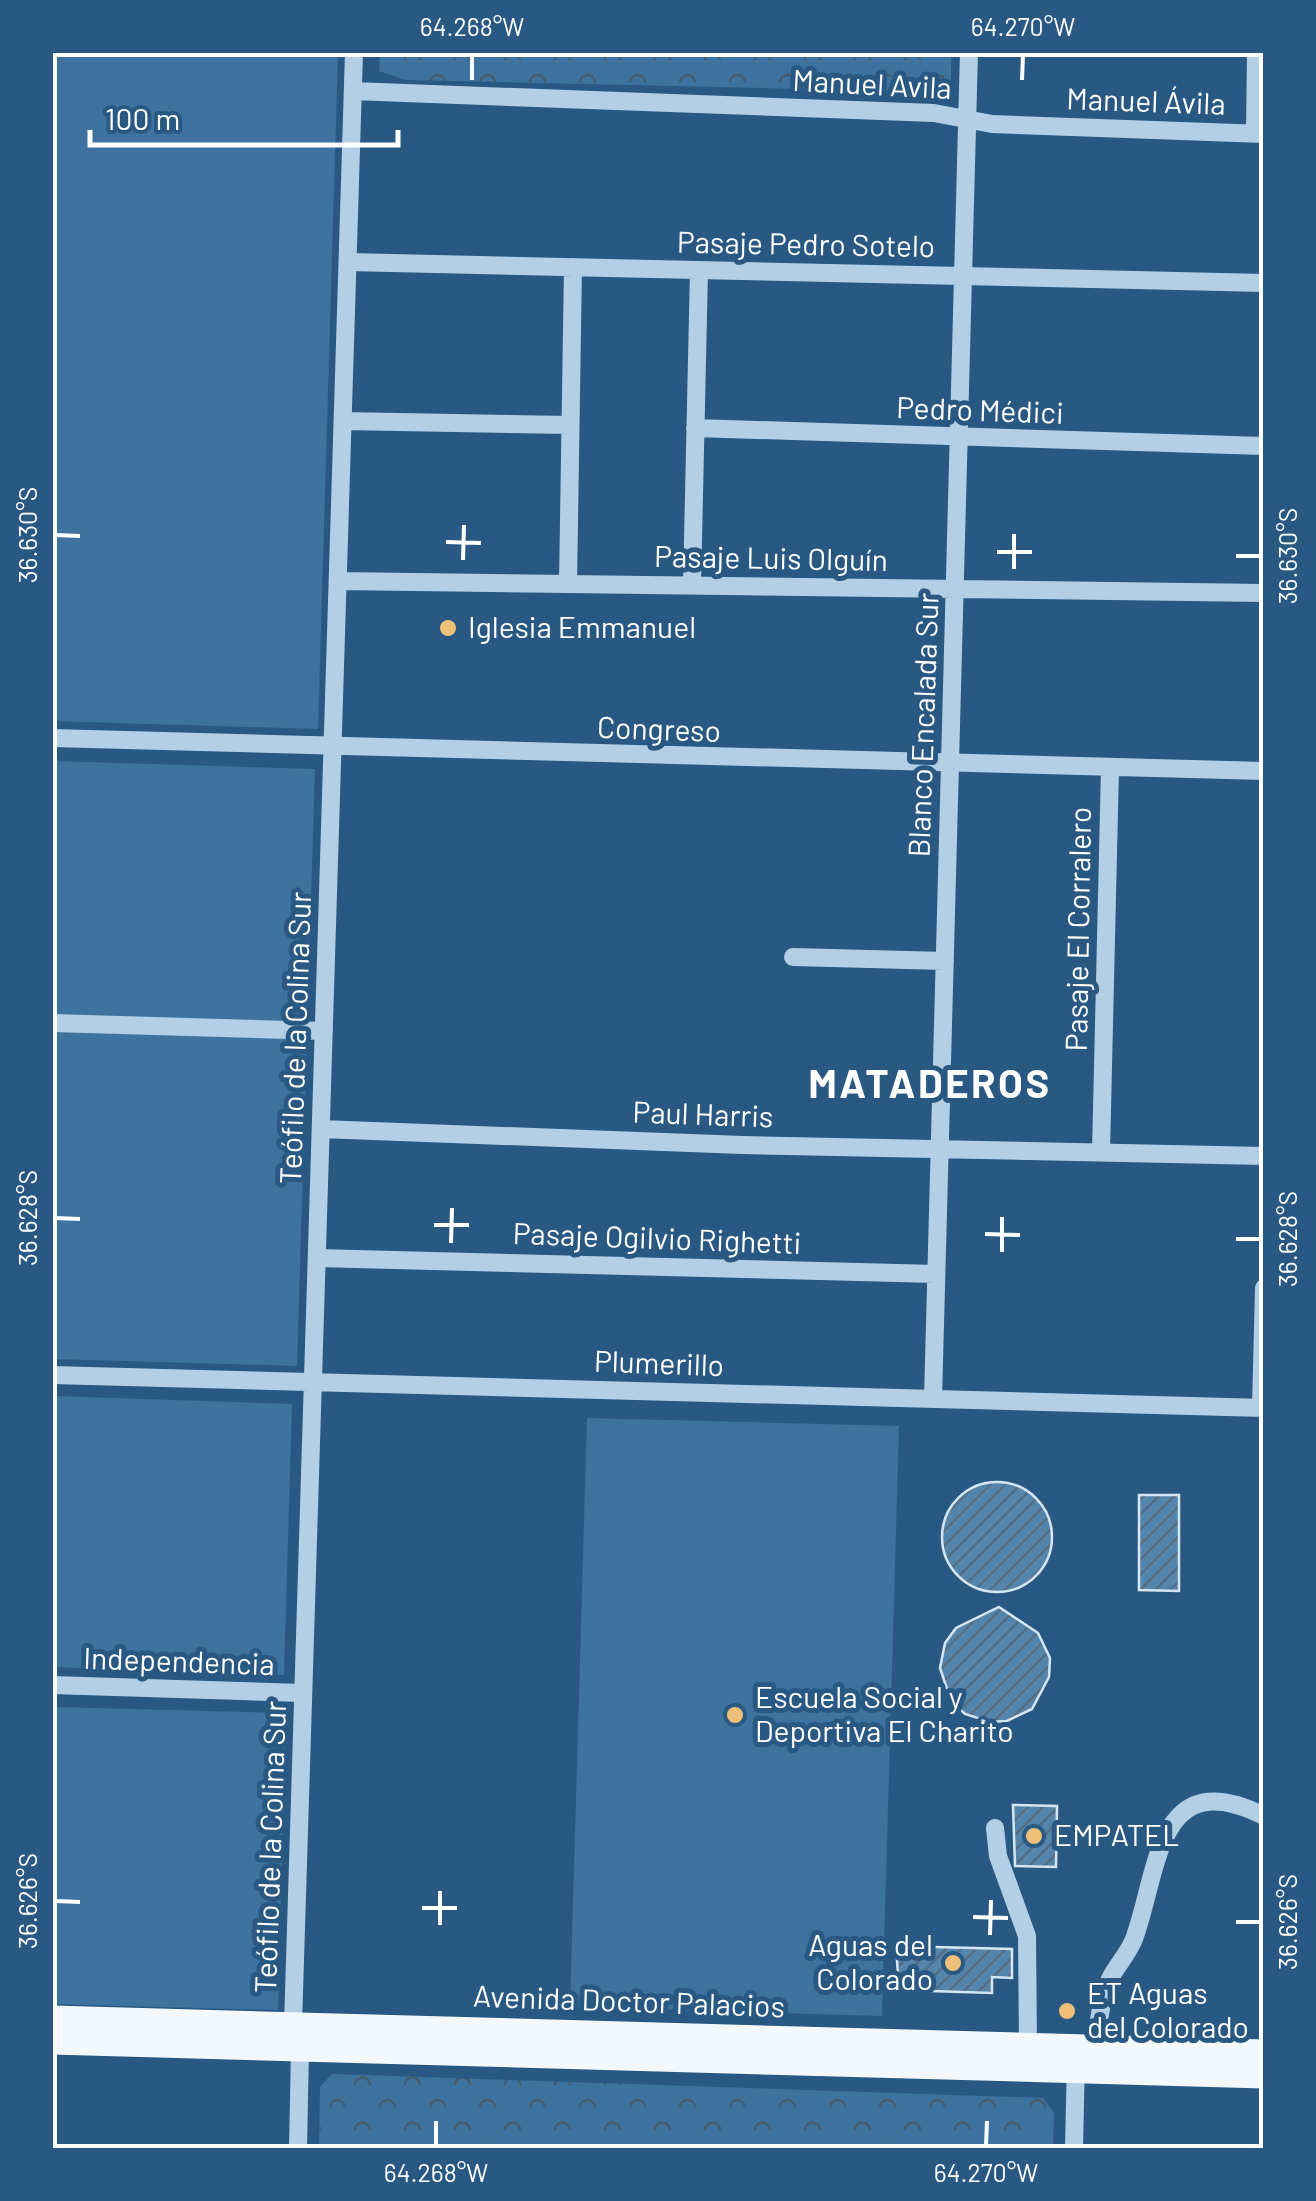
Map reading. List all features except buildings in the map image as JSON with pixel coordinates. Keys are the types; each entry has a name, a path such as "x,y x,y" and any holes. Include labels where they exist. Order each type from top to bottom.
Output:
{"main road":[{"name":"Avenida Doctor Palacios","path":"52,2018 297,2037 1082,2055 1264,2052"},
{"name":"Avenida Doctor Palacios","path":"52,2042 297,2037 1028,2045 1264,2076"}],"street":[{"name":"Teófilo de la Colina Sur","path":"298,2148 303,1693 354,52"},
{"name":"Blanco Encalada Sur","path":"933,1399 970,52"},
{"path":"1256,52 1259,133"},
{"name":"Manuel Avila","path":"353,91 934,113 968,119"},
{"name":"Manuel Ávila","path":"968,119 1000,125 1259,133"},
{"name":"Pasaje Pedro Sotelo","path":"348,262 1264,283"},
{"path":"568,584 572,267"},
{"path":"692,585 699,270"},
{"path":"343,422 570,425"},
{"name":"Pedro Médici","path":"695,428 1264,446"},
{"name":"Pasaje Luis Olguín","path":"338,581 1264,593"},
{"name":"Congreso","path":"52,738 1264,771"},
{"name":"Pasaje El Corralero","path":"1101,1152 1110,768"},
{"path":"794,956 945,960"},
{"path":"52,1023 324,1031"},
{"name":"Paul Harris","path":"321,1129 1264,1156"},
{"name":"Pasaje Ogilvio Righetti","path":"317,1258 936,1274"},
{"path":"1262,1408 1264,1288"},
{"name":"Plumerillo","path":"52,1375 1262,1408"},
{"name":"Independencia","path":"52,1685 303,1693"},
{"path":"1074,2148 1082,2055 1105,1992 1132,1944 1158,1848 1171,1822 1192,1807 1210,1802 1238,1804 1264,1816"},
{"path":"994,1828 998,1856 1027,1936 1028,2045"}],"green space":[{"path":"53,52 338,53 318,729 53,721"},
{"path":"380,52 951,52 951,81 943,92 406,80 379,71"},
{"path":"53,761 315,769 297,1366 53,1359"},
{"path":"53,1396 292,1404 284,1675 53,1667"},
{"name":"Escuela Social y Deportiva El Charito","path":"587,1418 899,1426 882,2016 570,2007"},
{"path":"53,1707 286,1713 278,2010 53,2004"},
{"path":"332,2074 1043,2098 1054,2113 1053,2148 319,2148 320,2087"}],"place":[{"name":"Iglesia Emmanuel","path":"448,628"},
{"name":"Escuela Social y Deportiva El Charito","path":"735,1715"},
{"name":"EMPATEL","path":"1034,1836"},
{"name":"Aguas del Colorado","path":"953,1963"},
{"name":"ET Aguas del Colorado","path":"1067,2011"}],"district":[{"name":"MATADEROS","path":"930,1084"}]}
